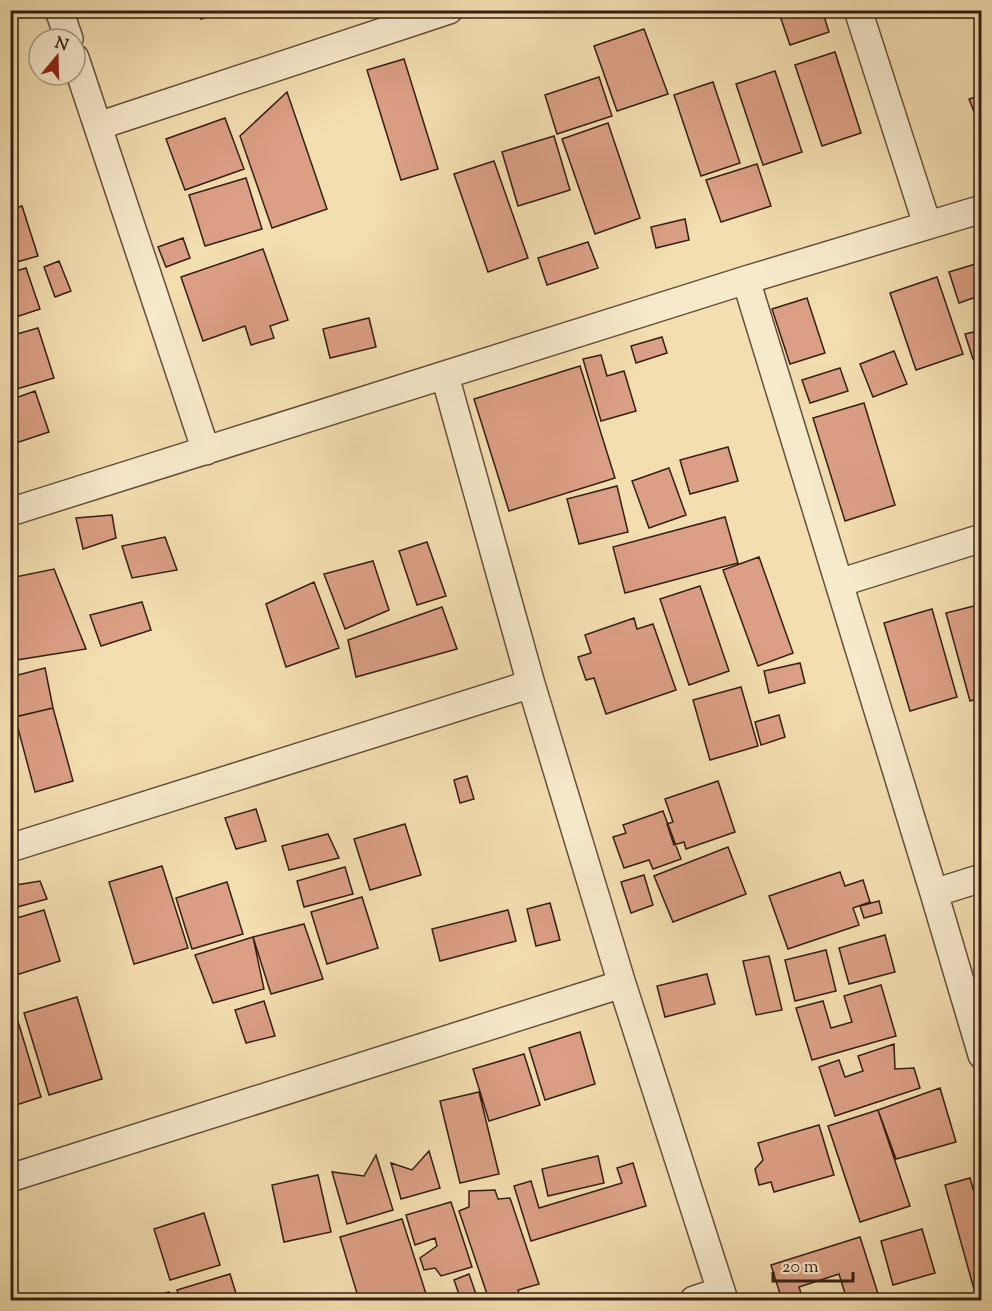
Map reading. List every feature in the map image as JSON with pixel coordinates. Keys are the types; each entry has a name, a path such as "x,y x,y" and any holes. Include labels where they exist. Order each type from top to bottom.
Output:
{"street":[{"path":"59,10 65,27"},
{"path":"98,126 449,10"},
{"path":"858,10 927,224"},
{"path":"85,87 206,451"},
{"path":"10,512 746,280 981,209"},
{"path":"746,280 934,893 981,1055"},
{"path":"446,376 531,684 622,984 722,1296 694,1300"},
{"path":"839,583 981,538"},
{"path":"10,848 531,684"},
{"path":"934,893 981,878"},
{"path":"10,1178 622,984"}],"building":[{"path":"198,10 228,10 201,19"},
{"path":"778,10 822,10 829,32 790,45"},
{"path":"644,29 668,94 617,111 594,46"},
{"path":"835,52 861,133 822,146 795,65"},
{"path":"404,59 438,169 401,180 367,70"},
{"path":"775,71 802,152 763,165 736,84"},
{"path":"599,77 612,116 557,134 545,95"},
{"path":"713,82 740,163 701,176 674,95"},
{"path":"287,92 327,209 272,228 240,136"},
{"path":"982,95 982,127 980,127 969,99"},
{"path":"225,118 244,169 185,190 166,139"},
{"path":"608,123 640,218 595,234 562,139"},
{"path":"554,136 570,190 518,206 502,152"},
{"path":"494,161 528,258 488,272 454,174"},
{"path":"757,164 771,206 721,222 706,180"},
{"path":"246,178 262,229 205,246 189,195"},
{"path":"22,206 38,256 10,264 10,210"},
{"path":"685,219 689,240 656,248 651,227"},
{"path":"183,238 190,258 166,267 158,247"},
{"path":"588,242 598,268 547,285 538,258"},
{"path":"263,249 288,320 270,326 274,338 251,345 245,326 203,341 181,277"},
{"path":"59,261 71,291 55,297 44,267"},
{"path":"982,262 982,295 959,303 949,272"},
{"path":"26,268 40,309 10,319 10,273"},
{"path":"937,277 963,354 916,370 890,293"},
{"path":"807,298 825,353 790,364 772,309"},
{"path":"369,318 376,347 330,358 323,329"},
{"path":"38,328 54,378 10,391 10,336"},
{"path":"982,330 982,356 973,359 965,334"},
{"path":"662,337 667,353 636,363 631,346"},
{"path":"894,351 907,384 873,397 860,364"},
{"path":"601,355 607,376 624,371 636,411 601,421 583,359"},
{"path":"580,366 615,478 509,511 474,399"},
{"path":"840,368 848,391 810,403 802,380"},
{"path":"35,391 49,432 10,445 10,400"},
{"path":"864,403 895,505 845,521 813,418"},
{"path":"728,447 738,481 690,494 680,460"},
{"path":"669,468 686,515 649,528 632,481"},
{"path":"617,486 628,532 579,544 567,499"},
{"path":"112,515 116,538 83,549 76,518"},
{"path":"725,517 738,563 625,593 613,547"},
{"path":"165,537 177,570 132,578 122,546"},
{"path":"427,542 446,596 417,605 399,551"},
{"path":"759,557 793,653 758,666 723,570"},
{"path":"373,561 389,610 345,629 324,574"},
{"path":"54,569 86,649 10,661 10,578"},
{"path":"314,582 339,648 286,667 266,604"},
{"path":"700,586 729,671 689,685 660,599"},
{"path":"142,602 151,630 101,646 90,615"},
{"path":"982,604 982,697 970,701 946,613"},
{"path":"442,607 457,649 356,677 348,640"},
{"path":"932,609 957,697 910,711 884,623"},
{"path":"634,618 637,629 653,624 676,690 606,714 594,678 586,680 578,657 591,653 585,635"},
{"path":"800,663 805,683 769,693 764,671"},
{"path":"45,668 53,708 10,718 10,677"},
{"path":"741,687 758,746 710,760 693,700"},
{"path":"53,708 73,781 35,792 15,717"},
{"path":"779,715 785,737 761,745 755,722"},
{"path":"467,776 474,799 460,803 454,780"},
{"path":"718,781 735,832 686,849 684,842 674,845 667,824 673,822 665,799"},
{"path":"256,809 266,841 236,849 225,818"},
{"path":"663,811 681,859 653,869 649,860 624,868 613,837 626,833 623,825"},
{"path":"405,824 421,875 370,890 354,839"},
{"path":"328,834 339,858 289,870 282,846"},
{"path":"728,847 746,894 673,922 654,876"},
{"path":"162,866 188,948 134,964 109,882"},
{"path":"345,867 353,894 304,907 297,881"},
{"path":"840,872 845,886 863,880 870,902 853,908 859,925 788,949 769,896"},
{"path":"644,875 653,905 631,913 621,882"},
{"path":"40,881 47,899 10,909 10,886"},
{"path":"227,882 243,934 192,949 176,898"},
{"path":"362,897 378,948 327,964 311,912"},
{"path":"879,901 882,913 864,918 860,906"},
{"path":"550,903 560,940 536,946 527,909"},
{"path":"44,910 60,961 10,977 10,920"},
{"path":"508,910 516,941 440,961 432,929"},
{"path":"304,924 323,979 271,994 253,937"},
{"path":"885,935 895,972 849,984 839,948"},
{"path":"253,937 264,989 213,1003 195,955"},
{"path":"826,950 836,991 795,1001 785,960"},
{"path":"769,956 782,1010 756,1015 743,961"},
{"path":"707,974 715,1004 665,1017 657,986"},
{"path":"881,985 896,1036 812,1060 796,1008 823,1001 831,1028 852,1022 844,996"},
{"path":"77,997 102,1079 49,1095 24,1013"},
{"path":"264,1001 275,1036 246,1043 235,1010"},
{"path":"16,1015 41,1097 10,1107 10,1017"},
{"path":"580,1032 595,1084 545,1100 529,1048"},
{"path":"894,1044 895,1069 914,1068 920,1088 835,1116 819,1067 839,1060 845,1077 863,1071 858,1056"},
{"path":"524,1054 540,1105 489,1121 473,1069"},
{"path":"940,1088 956,1142 896,1159 878,1110"},
{"path":"479,1092 499,1174 460,1183 440,1101"},
{"path":"878,1110 910,1206 860,1222 828,1126"},
{"path":"819,1125 834,1175 774,1192 771,1182 759,1185 755,1169 763,1160 758,1143"},
{"path":"429,1151 440,1188 401,1199 391,1163 412,1170"},
{"path":"376,1155 393,1210 347,1224 332,1172 364,1176"},
{"path":"598,1156 604,1183 548,1196 542,1169"},
{"path":"633,1163 646,1206 531,1241 514,1186 531,1181 539,1208 622,1183 617,1168"},
{"path":"318,1175 331,1232 284,1242 272,1185"},
{"path":"970,1178 982,1220 982,1300 977,1300 945,1185"},
{"path":"495,1190 498,1199 510,1198 539,1284 518,1290 521,1300 489,1300 459,1211 469,1207 469,1191"},
{"path":"451,1202 472,1267 441,1276 435,1268 424,1270 420,1258 437,1246 435,1238 415,1245 406,1215"},
{"path":"204,1213 220,1265 170,1280 154,1229"},
{"path":"402,1219 427,1297 417,1300 359,1300 340,1237"},
{"path":"922,1229 935,1273 893,1285 881,1241"},
{"path":"860,1237 880,1300 847,1300 839,1274 799,1287 803,1300 782,1300 771,1265"},
{"path":"230,1274 238,1300 180,1300 177,1290"},
{"path":"469,1274 478,1300 461,1300 454,1280"},
{"path":"169,1292 171,1300 141,1300"}]}
